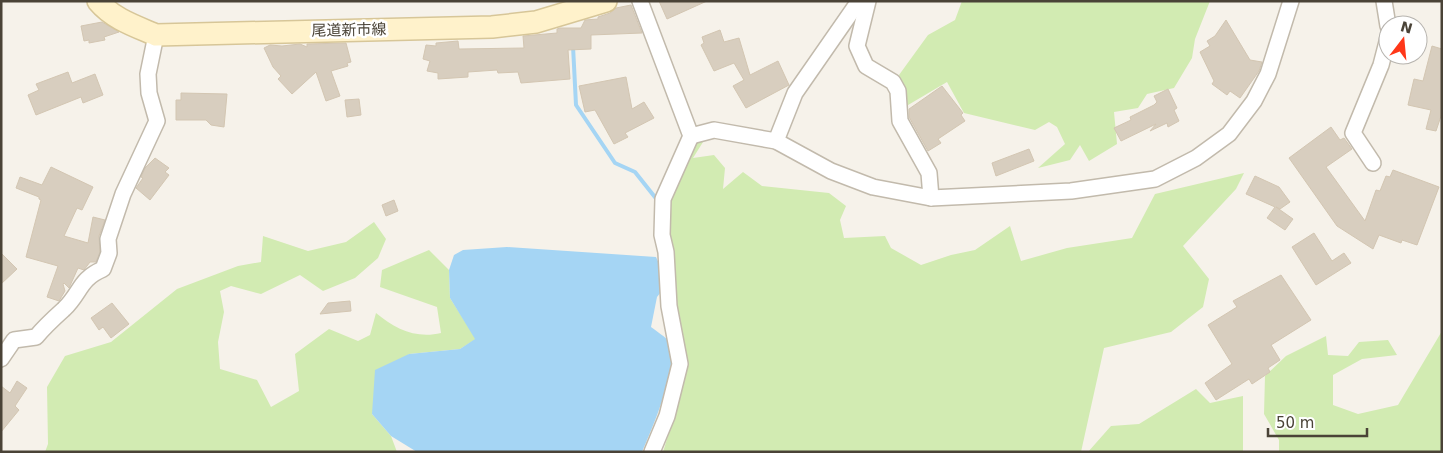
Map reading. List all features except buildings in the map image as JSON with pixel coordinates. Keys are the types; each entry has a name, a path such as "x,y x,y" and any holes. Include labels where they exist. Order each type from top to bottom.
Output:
{"main road":[{"name":"尾道新市線","path":"98,1 106,10 127,23 156,35 492,27 536,22 606,1"}],"street":[{"path":"640,1 691,136 664,199 662,235 666,252 670,306 680,364 667,416 652,452"},
{"path":"776,141 794,93 859,1"},
{"path":"868,1 857,46 866,66 893,82 898,91 900,121 929,173 932,198"},
{"path":"691,136 714,130 776,141 831,171 873,187 932,198 1071,191 1155,179 1196,158 1229,134 1254,101 1268,74 1291,1"},
{"path":"1384,1 1386,15"},
{"path":"1,359 14,340 36,337 49,321 66,308 89,275 103,269 109,253 108,239 123,194 156,121 149,93 148,74 156,35"},
{"path":"1373,163 1353,134 1381,65"}],"green space":[{"path":"962,1 1210,1 1195,39 1192,58 1174,88 1147,94 1138,108 1114,112 1117,144 1089,161 1080,145 1070,160 1038,168 1065,144 1057,127 1049,122 1035,130 964,113 947,82 903,108 903,84 899,75 928,35 955,20"},
{"path":"683,142 703,142 693,158 714,155 725,168 723,189 743,172 762,186 829,193 846,206 840,220 844,238 885,236 891,248 921,265 951,255 975,250 1010,226 1021,261 1067,248 1132,238 1155,194 1244,173 1236,189 1183,246 1209,279 1203,307 1171,332 1104,348 1081,452 663,452 684,384 682,337 671,285 665,227 669,197"},
{"path":"374,222 386,239 378,258 355,278 323,291 300,275 261,294 231,286 220,291 224,312 218,342 220,369 257,380 271,407 299,391 295,354 329,329 358,341 370,335 376,313 398,328 414,334 432,335 441,333 437,307 380,287 382,270 429,250 449,270 450,298 476,339 460,349 409,354 372,414 391,436 397,452 45,452 48,444 47,387 65,356 111,342 177,289 238,266 261,262 263,236 308,251 346,242"},
{"path":"1442,331 1442,452 1279,452 1279,440 1264,414 1265,376 1286,356 1326,336 1328,355 1348,356 1359,342 1388,340 1397,355 1362,359 1333,375 1333,405 1358,414 1398,405"},
{"path":"1196,389 1210,403 1243,396 1243,452 1088,452 1111,426 1139,424"}],"water":[{"path":"507,247 656,257 668,283 657,297 651,327 669,342 671,366 663,397 642,452 417,452 391,436 372,414 375,370 409,354 460,349 475,339 450,298 449,270 454,255 463,250"}],"waterway":[{"path":"573,46 576,105 615,163 635,172 658,201"}]}
